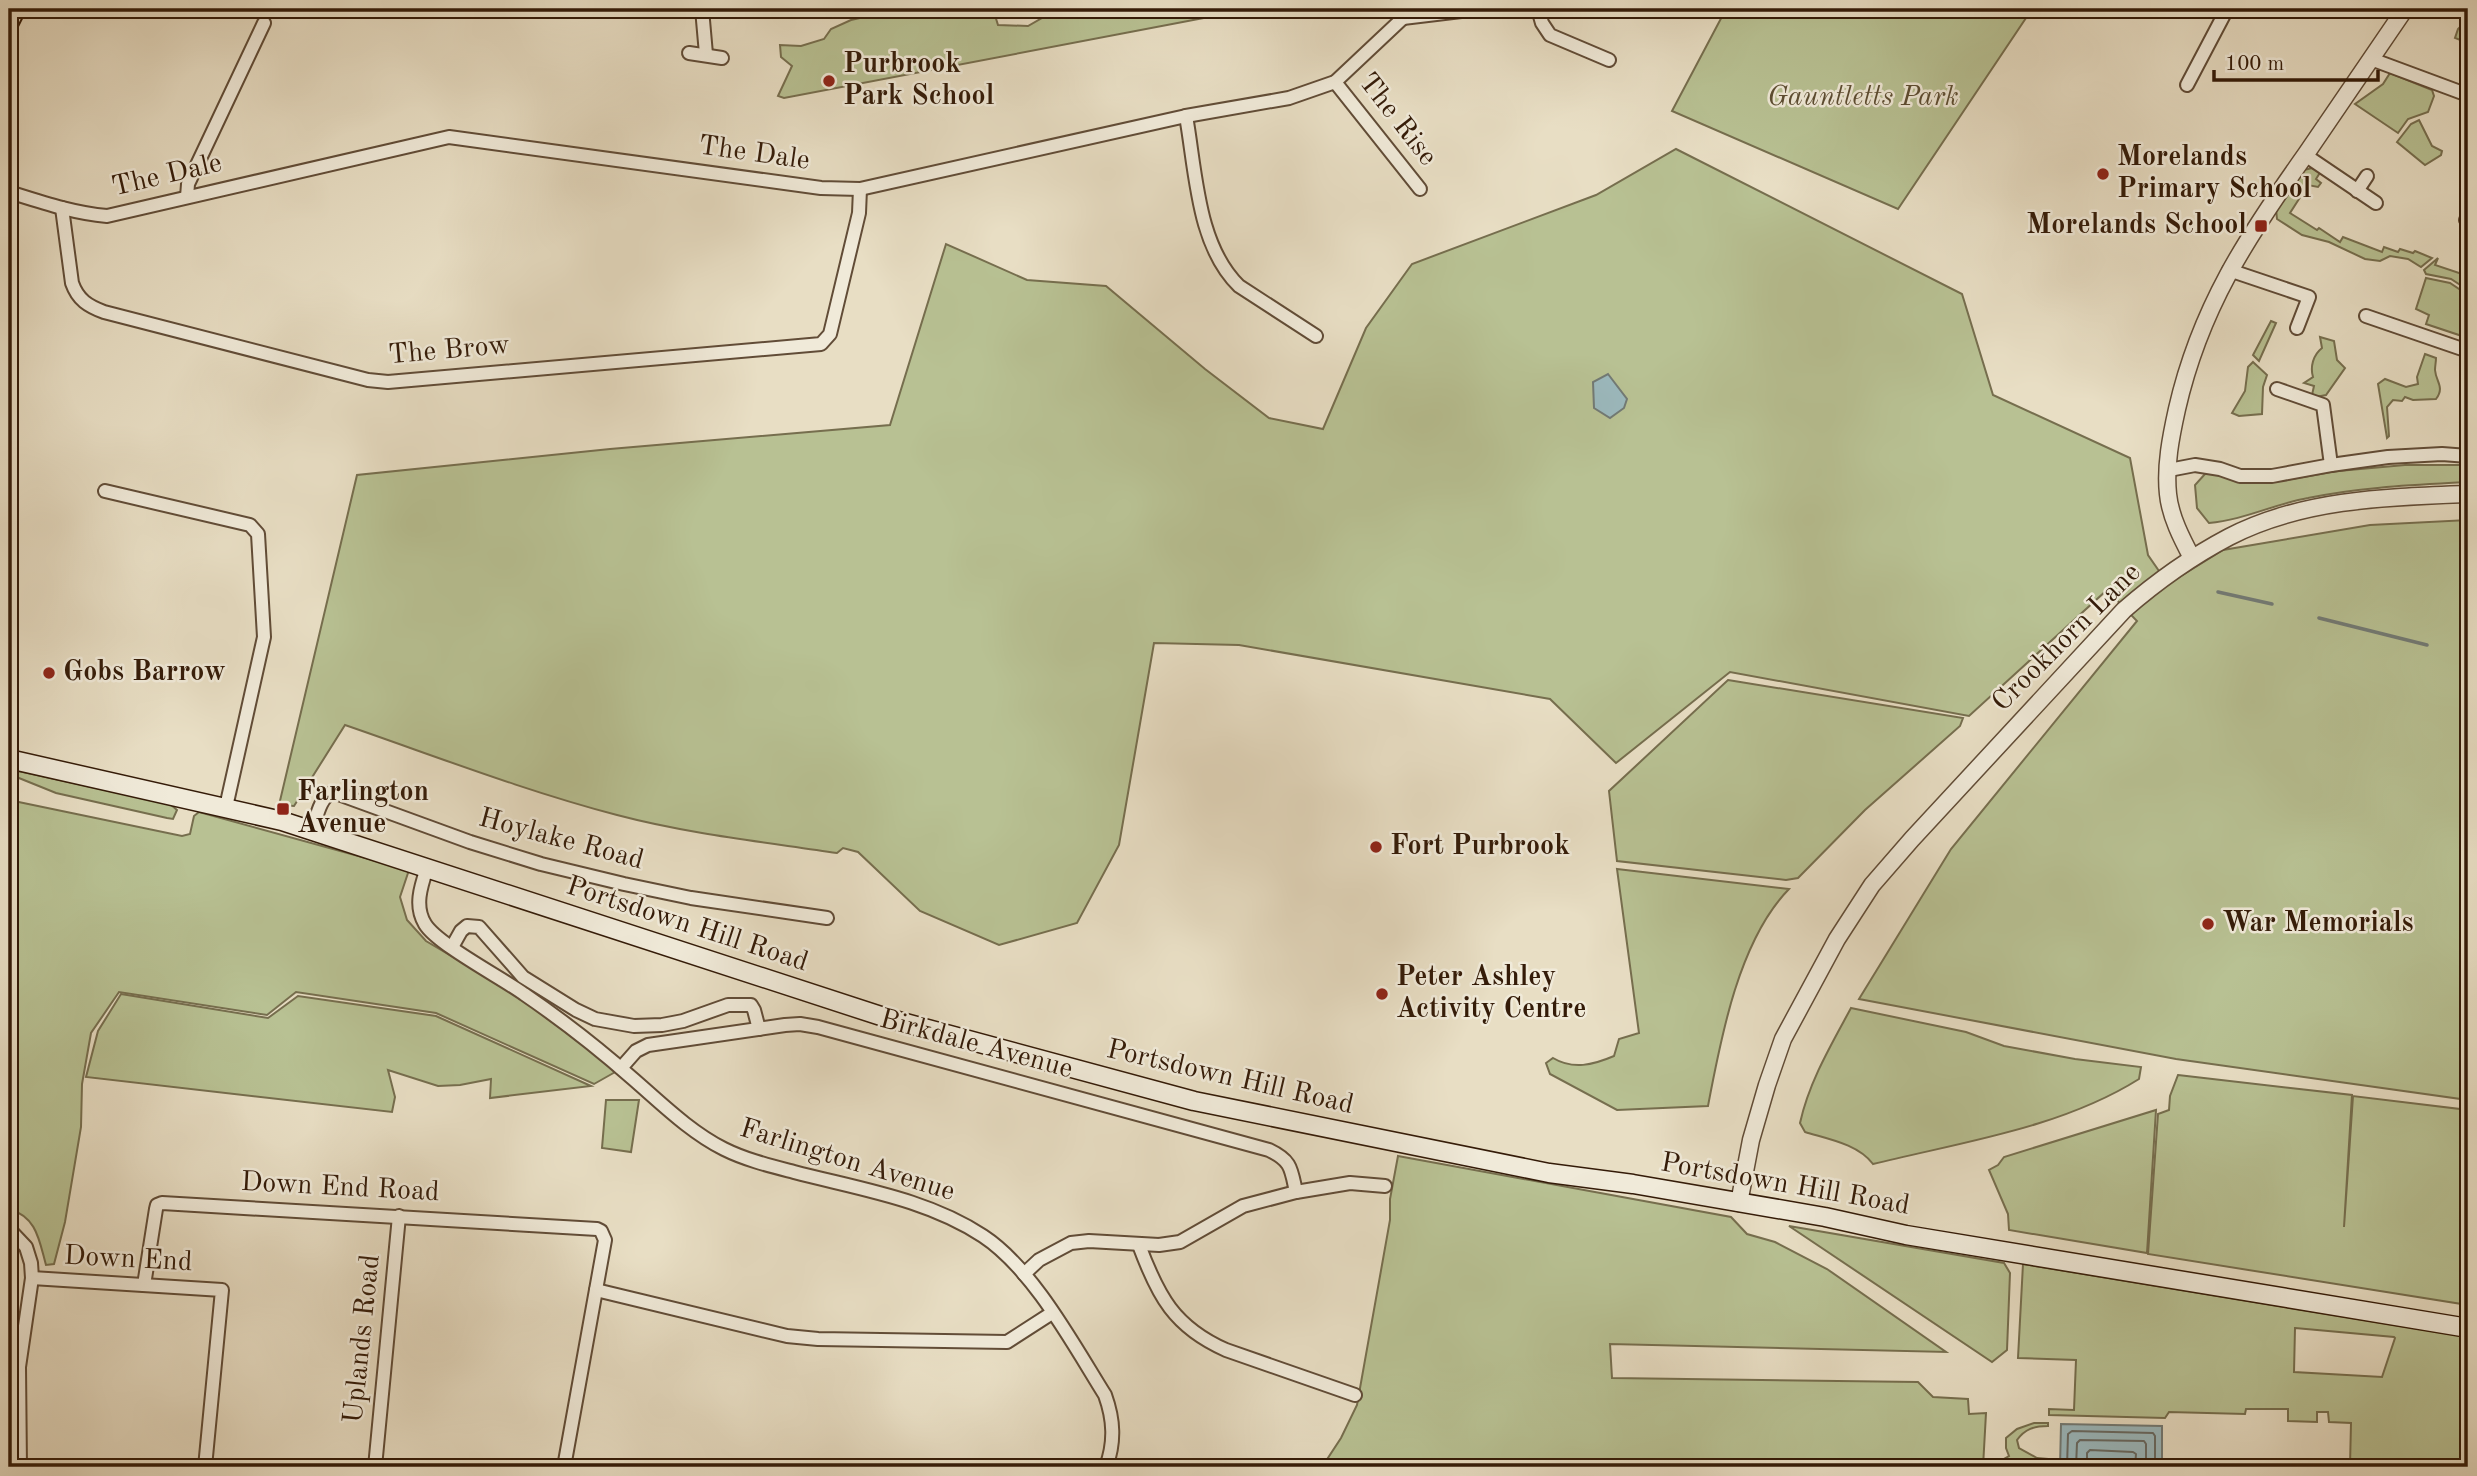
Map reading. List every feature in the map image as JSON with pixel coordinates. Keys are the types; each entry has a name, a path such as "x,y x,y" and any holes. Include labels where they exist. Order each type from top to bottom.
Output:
{"main road":[{"path":"9,21 15,9"},
{"name":"Portsdown Hill Road","path":"9,759 226,807 312,831 887,1018 1194,1101 1549,1173 1633,1184 1825,1217 1918,1237 2468,1328"}],"street":[{"path":"702,9 706,54"},
{"path":"1403,14 1479,9"},
{"path":"1538,9 1549,35 1609,60"},
{"path":"2187,85 2227,9"},
{"path":"2192,558 2180,534 2168,495 2170,442 2184,381 2213,301 2229,270 2405,9"},
{"name":"The Dale","path":"62,208 89,215 107,216 449,137 821,188 860,188 1186,116 1289,98 1335,82 1403,14"},
{"path":"187,197 188,184 264,23"},
{"path":"689,52 722,58"},
{"path":"2371,59 2468,95"},
{"name":"The Rise","path":"1335,82 1420,189"},
{"path":"1186,116 1206,229 1217,258 1239,286 1316,336"},
{"path":"2305,155 2376,203"},
{"path":"2357,191 2367,176"},
{"name":"The Brow","path":"62,208 72,283 75,293 89,307 368,380 388,382 821,344 830,334 859,213 860,188"},
{"path":"9,192 62,208"},
{"path":"2229,270 2309,296 2297,328"},
{"path":"2366,316 2468,351"},
{"path":"2277,389 2323,405 2331,465"},
{"path":"2169,470 2195,465 2241,476 2272,476 2388,457 2442,454 2468,456"},
{"path":"105,491 250,525 258,534 264,637 226,807"},
{"name":"Crookhorn Lane","path":"1739,1203 1751,1140 1783,1039 1837,939 1872,886 1959,786 2102,632 2152,586 2230,536 2302,511 2341,503 2468,494"},
{"name":"Hoylake Road","path":"312,831 326,795 333,792 470,842 541,864 691,898 827,918"},
{"name":"Farlington Avenue","path":"427,868 420,888 421,914 426,926 452,947 573,1029 679,1119 723,1149 762,1163 930,1208 987,1239 1024,1274 1105,1395 1110,1408 1113,1438 1106,1467"},
{"path":"452,947 467,926 479,927 523,977 576,1010 617,1024 662,1025 683,1021 728,1005 745,1004 751,1005 754,1010 759,1028"},
{"name":"Birkdale Avenue","path":"621,1068 636,1051 648,1045 759,1028 800,1024 818,1027 1269,1150 1284,1157 1291,1166 1296,1192"},
{"path":"1024,1274 1039,1260 1071,1243 1089,1241 1139,1245 1180,1242 1243,1206 1296,1192 1350,1183 1385,1186"},
{"name":"Down End Road","path":"144,1285 156,1209 157,1205 162,1203 400,1216 601,1231 604,1241 596,1290"},
{"name":"Uplands Road","path":"374,1467 400,1216"},
{"path":"9,1229 26,1247 32,1278 19,1367 20,1467"},
{"path":"1139,1245 1167,1304 1186,1327 1206,1341 1355,1395"},
{"name":"Down End","path":"32,1278 222,1290 205,1467"},
{"path":"564,1467 596,1290 787,1336 818,1339 1007,1342 1052,1313"},
{"path":"1342,1390 1347,1376"}],"green space":[{"name":"Purbrook Park School","path":"921,9 993,9 998,25 1028,26 1047,15 1049,9 1251,9 784,98 778,96 792,66 781,57 780,45 801,46 824,39 831,29 851,20 882,13 905,15"},
{"name":"Gauntletts Park","path":"1726,9 2032,9 1898,209 1672,111"},
{"path":"2468,19 2468,43 2455,38 2458,29"},
{"path":"2390,73 2432,90 2434,96 2428,112 2408,119 2398,133 2355,104 2383,84"},
{"path":"2419,120 2432,146 2442,151 2441,155 2425,165 2397,142 2411,124"},
{"path":"1676,149 1962,294 1993,395 2130,458 2148,555 2168,584 2223,550 2370,525 2468,520 2468,1100 2176,1059 1859,999 1951,849 2137,621 2107,590 1969,716 1730,672 1616,763 1550,699 1239,645 1154,643 1119,845 1077,923 999,945 920,911 858,852 843,848 837,853 727,837 617,815 514,784 345,725 294,806 279,805 357,475 610,449 890,425 946,244 1027,280 1106,286 1205,369 1269,418 1323,429 1366,328 1412,264 1596,195"},
{"path":"2312,168 2321,171 2316,179 2321,183 2318,187 2308,185 2290,213 2340,242 2343,237 2382,252 2384,247 2398,252 2400,249 2413,253 2415,251 2432,258 2421,267 2408,259 2390,256 2380,261 2365,259 2329,242 2302,235 2277,219 2276,209 2304,170"},
{"path":"2438,258 2435,265 2468,276 2468,290 2451,279 2426,274 2424,270"},
{"path":"2426,278 2450,283 2468,295 2468,338 2426,324 2429,315 2416,309"},
{"path":"2271,321 2276,323 2259,361 2253,355"},
{"path":"2320,337 2334,341 2337,360 2345,368 2326,395 2316,397 2312,395 2314,386 2304,383 2313,377 2313,361 2322,348"},
{"path":"2425,354 2436,358 2439,395 2436,399 2413,400 2405,397 2402,401 2393,400 2387,407 2387,438 2378,384 2385,379 2406,387 2418,384 2417,377"},
{"path":"2253,362 2267,375 2263,387 2262,414 2239,416 2232,413 2245,391 2248,367"},
{"path":"2405,465 2468,465 2468,482 2328,494 2209,523 2197,508 2195,485 2205,474 2211,473 2245,482 2268,483 2338,471"},
{"path":"1728,680 1963,718 1960,726 1865,810 1798,878 1786,880 1617,861 1609,791"},
{"path":"9,769 170,804 177,810 173,819 56,793 9,774"},
{"path":"9,800 182,836 190,834 194,816 199,812 409,870 400,897 407,920 426,941 514,993 617,1071 594,1084 436,1013 296,992 267,1015 119,992 91,1033 82,1084 81,1127 65,1222 54,1264 46,1265 39,1238 31,1224 26,1218 9,1209"},
{"path":"1617,869 1789,889 1772,910 1745,962 1726,1020 1708,1106 1617,1110 1550,1074 1546,1063 1553,1058 1576,1065 1598,1062 1614,1056 1619,1039 1639,1033"},
{"path":"121,994 268,1018 298,996 436,1016 591,1086 490,1098 491,1079 438,1086 388,1070 395,1097 392,1112 86,1077 98,1031"},
{"path":"1851,1008 1966,1032 2004,1046 2141,1067 2139,1079 2109,1096 2044,1122 1873,1164 1851,1147 1805,1132 1800,1123 1815,1078"},
{"path":"2178,1075 2352,1095 2344,1227 2353,1096 2468,1110 2468,1305 2148,1254 2158,1114 2169,1110 2170,1096"},
{"path":"606,1100 639,1100 631,1152 602,1148"},
{"path":"2156,1110 2147,1253 2009,1230 2008,1214 1989,1170 1998,1165 2004,1157"},
{"path":"1398,1156 1731,1217 1747,1234 1775,1242 1827,1269 1946,1352 1610,1344 1612,1378 1918,1382 1933,1397 1968,1399 1969,1414 1986,1413 1983,1467 1322,1467 1341,1438 1357,1405 1390,1220 1390,1199"},
{"path":"1789,1226 2004,1263 2010,1273 2007,1350 1992,1362"},
{"path":"2023,1264 2468,1337 2468,1467 2352,1467 2351,1423 2329,1422 2328,1412 2317,1412 2317,1422 2288,1421 2288,1409 2246,1409 2245,1414 2169,1412 2165,1418 2049,1415 2049,1409 2074,1410 2076,1360 2018,1358","holes":["2295,1328 2394,1337 2382,1377 2294,1372"]},
{"path":"2034,1423 2048,1423 2048,1426 2023,1433 2017,1440 2019,1448 2037,1458 2059,1460 2059,1467 2002,1467 2002,1460 2009,1456 2006,1438 2017,1429"},
{"path":"2188,1459 2213,1460 2214,1466 2266,1467 2188,1467"}],"water":[{"path":"1608,374 1627,399 1624,408 1610,418 1594,408 1593,382"},
{"path":"2061,1424 2162,1426 2162,1467 2060,1467"}],"waterway":[{"path":"2218,592 2272,604"},
{"path":"2319,618 2427,645"}],"place":[{"name":"Purbrook Park School","path":"829,81"},
{"name":"Morelands Primary School","path":"2103,174"},
{"name":"Morelands School","path":"2261,226"},
{"name":"Gobs Barrow","path":"49,673"},
{"name":"Farlington Avenue","path":"283,809"},
{"name":"Fort Purbrook","path":"1376,847"},
{"name":"War Memorials","path":"2208,924"},
{"name":"Peter Ashley Activity Centre","path":"1382,994"}]}
